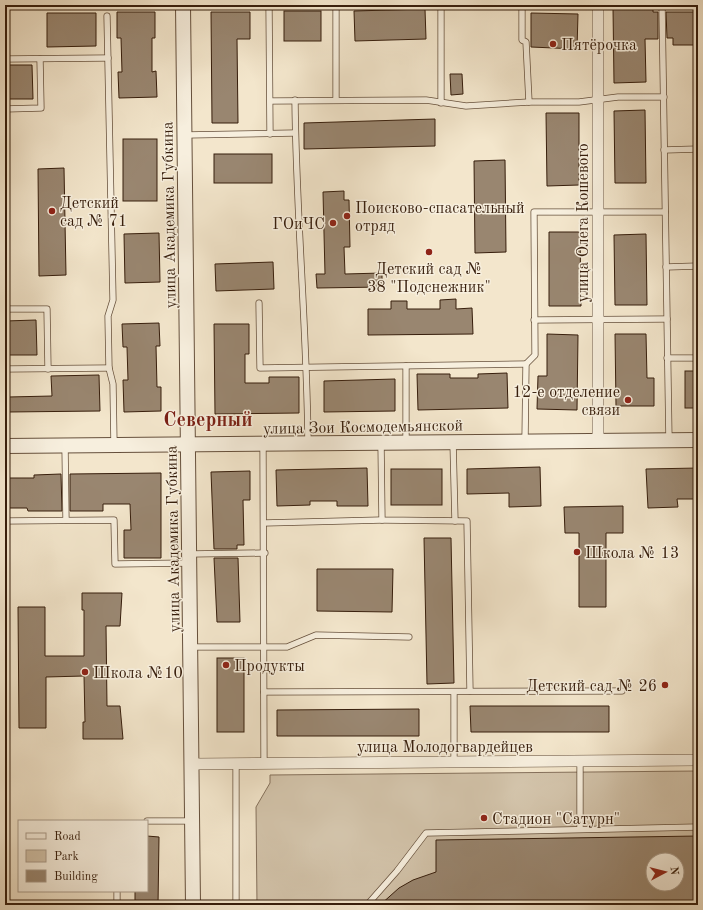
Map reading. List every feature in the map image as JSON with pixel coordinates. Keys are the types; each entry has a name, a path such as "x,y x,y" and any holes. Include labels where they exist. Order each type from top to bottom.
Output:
{"street":[{"name":"улица Академика Губкина","path":"183,5 193,905"},
{"name":"улица Олега Кошевого","path":"598,5 598,441"},
{"name":"улица Зои Космодемьянской","path":"5,446 698,440"},
{"name":"улица Молодогвардейцев","path":"192,764 698,760"}],"lane":[{"path":"269,5 271,101 270,134"},
{"path":"336,5 336,100"},
{"path":"441,5 441,103"},
{"path":"522,5 522,40 526,42 529,102"},
{"path":"662,5 669,440"},
{"path":"107,16 113,300 108,316 109,368 113,384 114,446"},
{"path":"5,59 108,58"},
{"path":"5,109 41,108 40,59"},
{"path":"271,101 426,100 466,106 529,102 578,102 618,97 664,97"},
{"path":"295,100 301,279 307,367 308,444"},
{"path":"184,135 295,133"},
{"path":"664,150 698,149"},
{"path":"259,303 260,368 526,364 535,355 534,212 665,212"},
{"path":"666,267 698,266"},
{"path":"5,309 47,309 48,369"},
{"path":"534,320 667,319"},
{"path":"667,358 698,358"},
{"path":"525,442 526,364"},
{"path":"406,366 406,443"},
{"path":"5,369 109,368"},
{"path":"453,442 455,521"},
{"path":"381,443 382,520"},
{"path":"263,444 264,763"},
{"path":"65,446 66,520"},
{"path":"5,521 114,520 115,564 264,553"},
{"path":"264,524 382,520 467,522 470,691"},
{"path":"191,648 287,647 316,635 409,637"},
{"path":"264,692 622,691"},
{"path":"454,692 454,762"},
{"path":"580,761 580,829"},
{"path":"236,763 236,905"},
{"path":"148,821 192,821"},
{"path":"367,905 397,872 426,833 698,827"},
{"path":"117,892 117,905"}],"green space":[{"name":"Стадион \"Сатурн\"","path":"698,771 698,905 257,905 256,807 270,783 270,775"}],"building":[{"path":"613,8 653,8 653,12 658,12 658,39 645,39 646,82 614,83"},
{"path":"425,9 426,39 355,41 354,11"},
{"path":"284,11 321,11 321,41 284,41"},
{"path":"117,12 155,12 155,38 152,38 152,72 156,71 157,97 119,98 118,72 122,72 121,38 117,38"},
{"path":"211,12 250,12 250,39 237,39 238,123 212,123"},
{"path":"666,12 698,12 698,45 673,45 673,38 667,38"},
{"path":"47,13 96,13 96,46 47,47"},
{"path":"531,13 578,14 577,49 531,47"},
{"path":"5,65 32,65 33,99 5,99"},
{"path":"450,74 462,74 463,94 451,95"},
{"path":"645,110 646,183 615,183 614,111"},
{"path":"546,113 579,113 579,185 547,186"},
{"path":"435,119 435,146 304,149 304,123"},
{"path":"123,139 157,139 157,201 123,201"},
{"path":"214,154 272,154 272,183 214,183"},
{"path":"505,160 506,252 475,253 474,161"},
{"path":"64,168 66,275 39,276 38,169"},
{"path":"344,191 344,200 349,200 350,247 344,247 345,274 382,273 382,287 317,288 316,274 325,274 323,192"},
{"path":"549,232 580,232 581,306 549,306"},
{"path":"159,233 160,282 125,283 124,234"},
{"path":"646,234 647,305 615,305 614,235"},
{"path":"273,262 274,289 216,291 215,264"},
{"path":"456,299 456,309 472,308 473,334 368,335 368,309 391,309 391,301 407,301 407,309 440,309 440,300"},
{"path":"36,320 37,355 5,355 5,321"},
{"path":"159,323 160,346 156,346 157,387 161,387 161,411 124,412 123,380 128,380 127,347 123,347 122,324"},
{"path":"214,324 249,324 249,354 245,354 245,383 269,383 269,377 299,377 299,413 215,414"},
{"path":"547,334 578,335 577,410 537,409 538,376 547,376"},
{"path":"615,334 646,334 647,378 654,378 654,406 616,406"},
{"path":"685,371 698,371 698,408 685,408"},
{"path":"507,373 508,408 418,410 417,374 450,374 450,378 478,378 478,374"},
{"path":"99,375 100,411 8,412 8,397 52,396 51,376"},
{"path":"395,379 395,411 324,412 324,381"},
{"path":"540,467 541,506 509,507 509,493 467,494 467,469"},
{"path":"367,468 368,506 337,506 337,501 310,501 310,505 277,506 276,470"},
{"path":"698,468 698,499 677,499 678,507 648,508 646,469"},
{"path":"391,469 442,469 442,505 391,505"},
{"path":"250,471 250,500 243,500 244,545 237,545 237,549 214,549 211,472"},
{"path":"161,473 161,558 124,558 124,530 131,530 130,504 103,504 103,511 70,511 70,474"},
{"path":"61,474 62,511 28,511 27,508 5,508 5,478 34,478 34,475"},
{"path":"623,506 623,533 606,533 606,607 579,607 579,533 565,533 564,507"},
{"path":"424,538 451,538 454,683 427,684"},
{"path":"214,558 238,558 240,622 217,622"},
{"path":"317,569 393,569 392,612 317,611"},
{"path":"82,593 122,593 120,626 106,626 107,706 120,706 123,739 83,739 83,722 85,722 84,676 46,677 46,728 19,728 18,607 45,607 45,656 84,656 84,610 82,610"},
{"path":"217,658 244,658 244,732 217,732"},
{"path":"470,706 609,706 609,732 471,732"},
{"path":"419,709 419,736 277,736 277,710"},
{"path":"148,836 159,837 158,905 135,905 135,892 148,892"},
{"path":"698,836 698,905 380,905 399,888 413,880 436,872 436,840"}],"place":[{"name":"Пятёрочка","path":"553,44"},
{"name":"Детский сад № 71","path":"52,211"},
{"name":"Поисково-спасательный отряд","path":"347,216"},
{"name":"ГОиЧС","path":"333,223"},
{"name":"Детский сад № 38 \"Подснежник\"","path":"429,252"},
{"name":"12-е отделение связи","path":"628,400"},
{"name":"Школа № 13","path":"577,552"},
{"name":"Продукты","path":"226,665"},
{"name":"Школа №10","path":"85,672"},
{"name":"Детский сад № 26","path":"665,685"},
{"name":"Стадион \"Сатурн\"","path":"484,818"}],"district":[{"name":"Северный","path":"208,419"}]}
